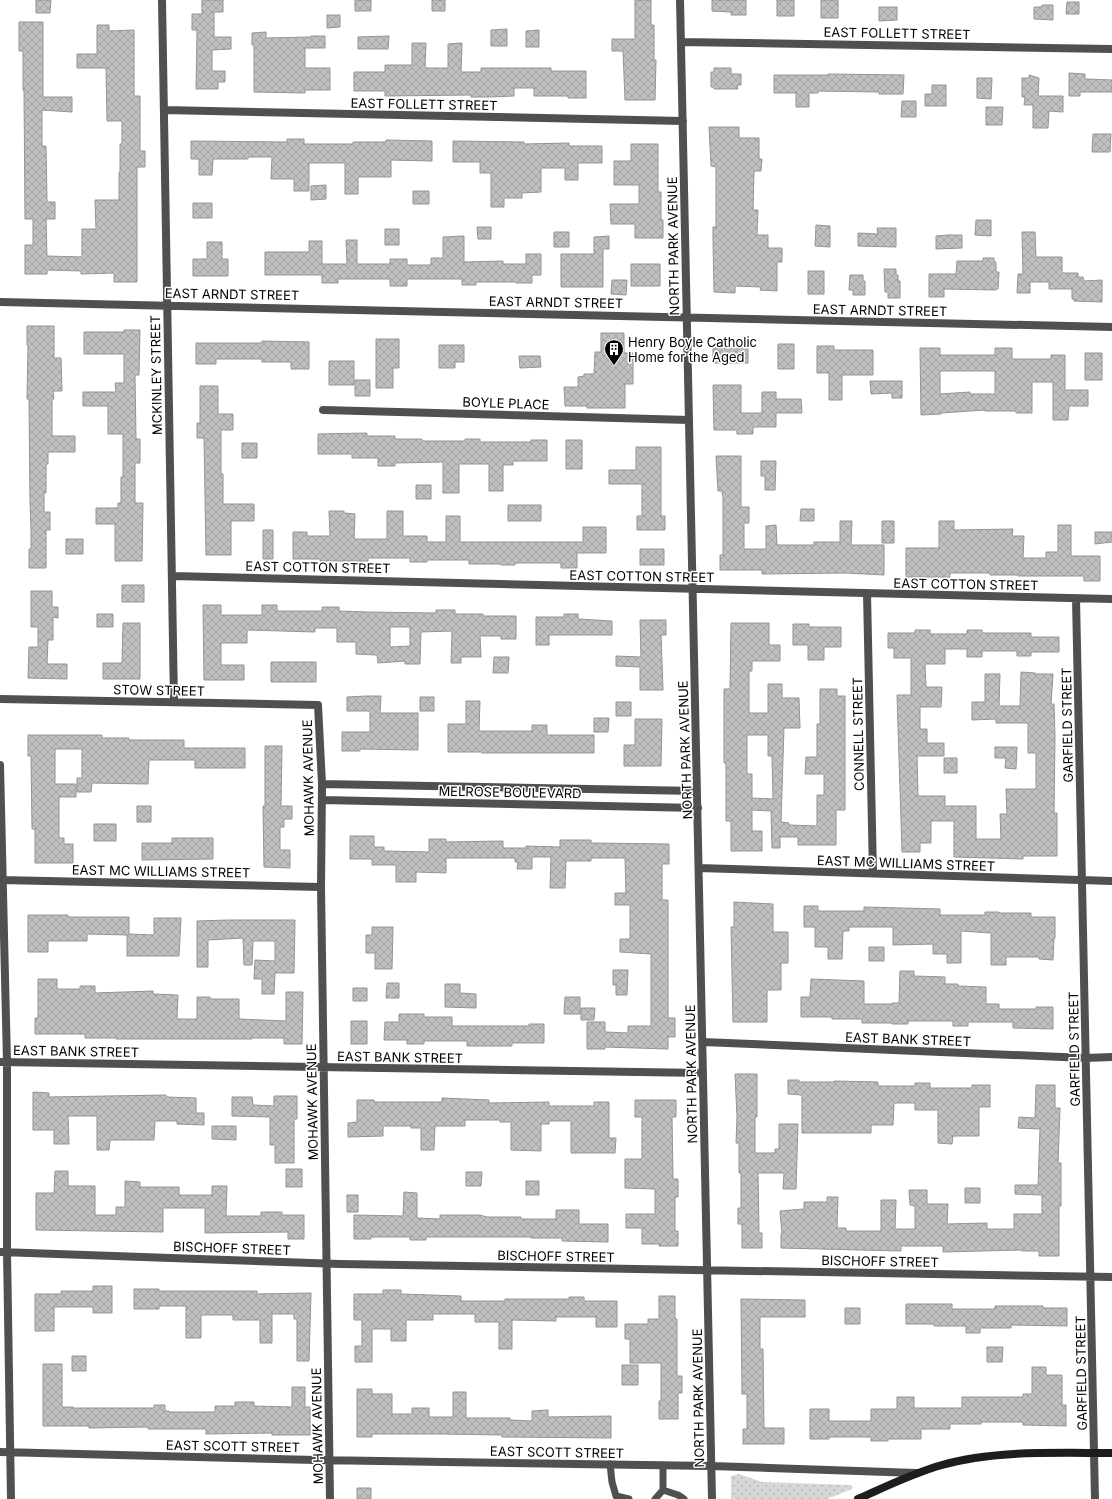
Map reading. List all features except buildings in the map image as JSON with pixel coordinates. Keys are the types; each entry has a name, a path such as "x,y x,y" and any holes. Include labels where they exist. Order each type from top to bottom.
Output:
{"main road":[{"name":"EAST SCOTT STREET","path":"917,1473 972,1458 1026,1454 1112,1453"},
{"path":"858,1499 917,1473"}],"street":[{"name":"MCKINLEY STREET","path":"162,0 174,702"},
{"name":"NORTH PARK AVENUE","path":"680,0 712,1499"},
{"name":"EAST FOLLETT STREET","path":"681,42 1112,49"},
{"name":"EAST FOLLETT STREET","path":"164,110 683,121"},
{"name":"EAST ARNDT STREET","path":"0,302 1112,327"},
{"name":"BOYLE PLACE","path":"322,410 689,420"},
{"name":"EAST COTTON STREET","path":"172,576 1112,599"},
{"name":"CONNELL STREET","path":"867,593 873,874"},
{"name":"GARFIELD STREET","path":"1076,599 1095,1499"},
{"name":"STOW STREET","path":"0,699 318,705"},
{"name":"MOHAWK AVENUE","path":"318,705 322,784 321,887 323,1068 330,1499"},
{"path":"0,765 4,1252 11,1499"},
{"name":"MELROSE BOULEVARD","path":"322,784 697,791"},
{"name":"MELROSE BOULEVARD","path":"322,800 698,808"},
{"name":"EAST MC WILLIAMS STREET","path":"699,868 1112,881"},
{"name":"EAST MC WILLIAMS STREET","path":"1,880 321,887"},
{"name":"EAST BANK STREET","path":"703,1042 1112,1058"},
{"name":"EAST BANK STREET","path":"3,1062 703,1073"},
{"name":"BISCHOFF STREET","path":"4,1252 326,1263 1112,1277"},
{"name":"EAST SCOTT STREET","path":"0,1452 330,1460 712,1466 917,1473"}],"lane":[{"path":"610,1464 612,1482 616,1496 629,1499"},
{"path":"655,1499 662,1490 663,1465"},
{"path":"662,1490 678,1494 684,1499"}],"shaded area":[{"path":"739,1474 762,1482 851,1485 853,1487 852,1489 827,1499 731,1499 731,1476"}],"place":[{"name":"Henry Boyle Catholic Home for the Aged","path":"614,366"}]}
